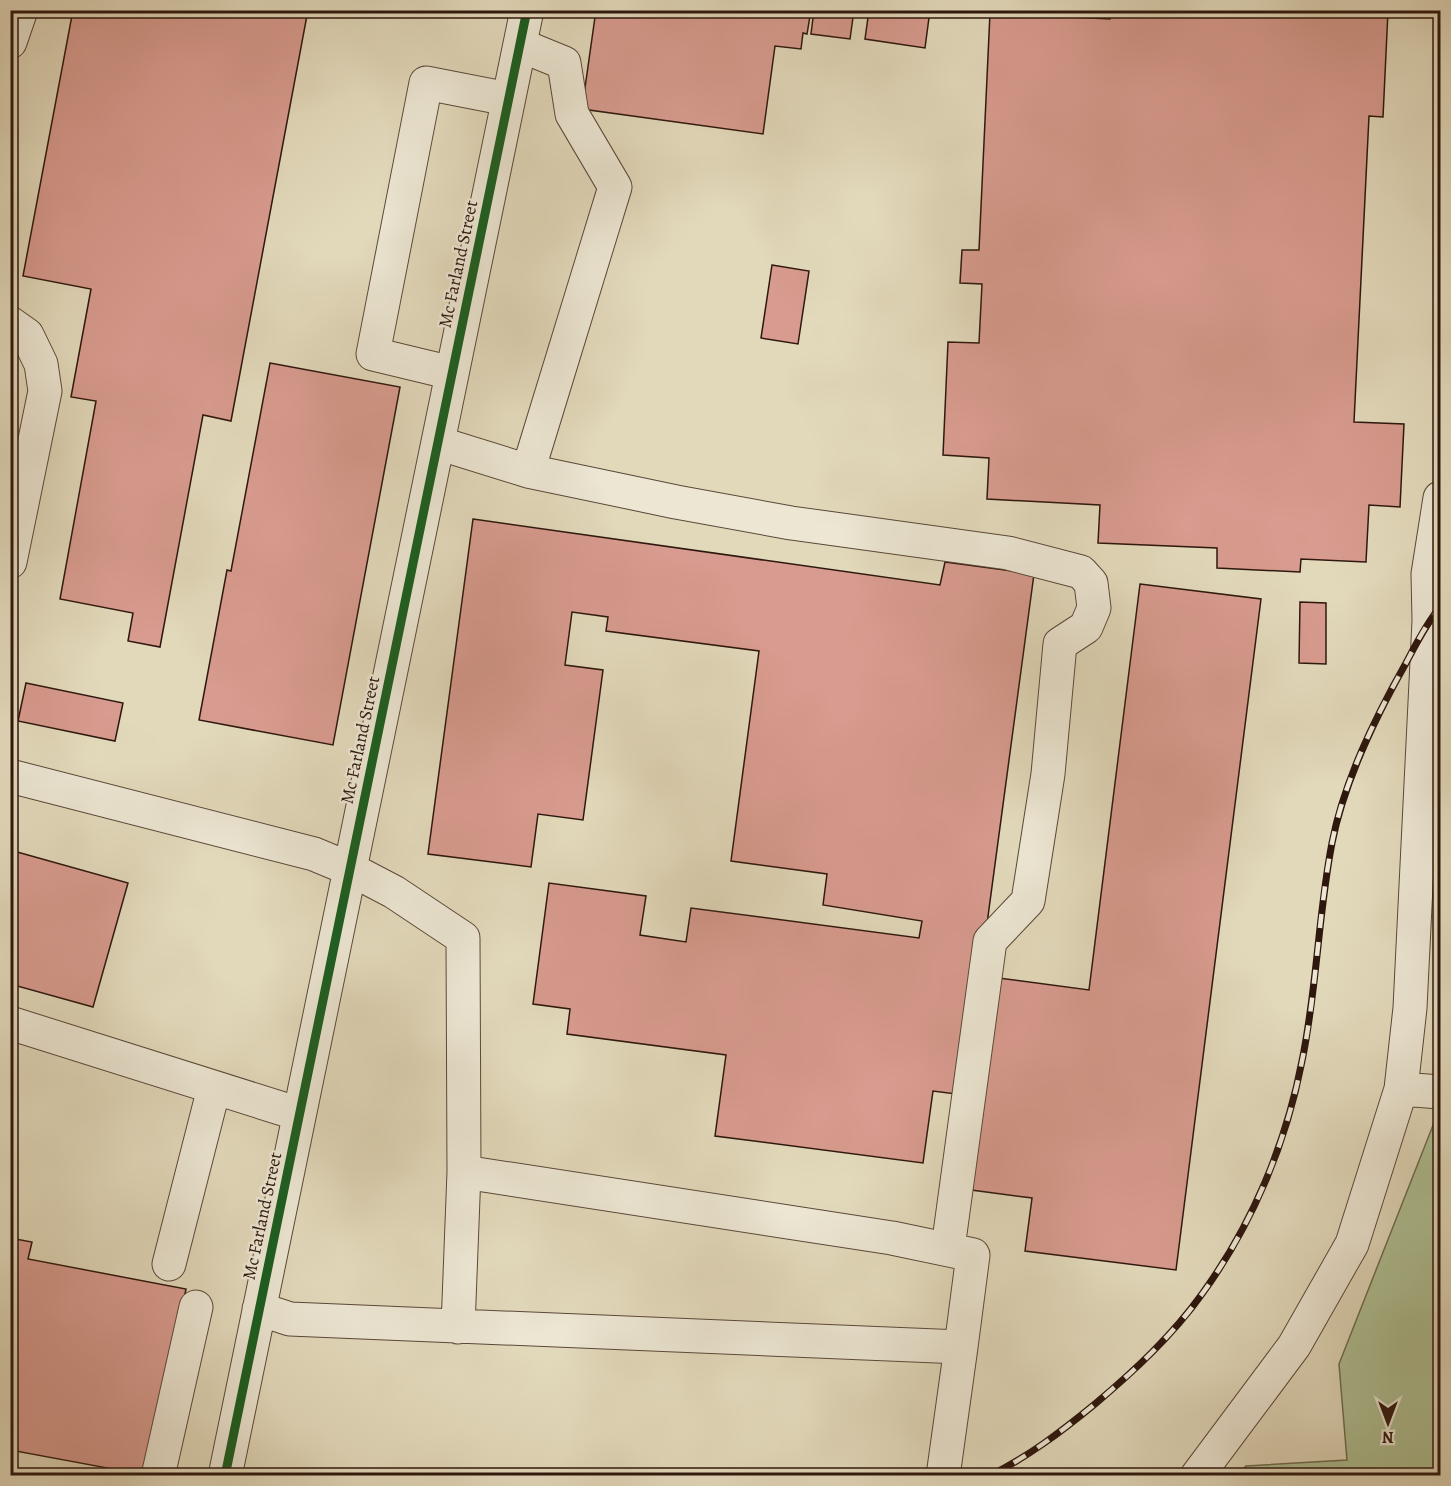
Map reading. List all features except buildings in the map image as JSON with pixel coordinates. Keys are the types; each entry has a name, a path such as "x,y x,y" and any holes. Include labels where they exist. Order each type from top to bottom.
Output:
{"street":[{"path":"10,42 21,10"},
{"name":"Mc Farland Street","path":"225,1476 528,10"},
{"path":"520,45 564,63 572,114 615,188 528,471"},
{"path":"452,373 373,354 426,83 508,99"},
{"path":"10,323 27,334 41,364 45,391 10,562"},
{"path":"438,443 528,471 676,502 790,523 1008,553 1081,572 1091,583 1094,608 1086,627 1060,644 1048,774 1028,901 990,941 948,1248"},
{"path":"1197,1476 1294,1346 1352,1244 1401,1089 1410,1008 1429,621 1428,574 1440,498"},
{"path":"10,776 314,854 350,869 394,892 463,938 464,1172 458,1327"},
{"path":"10,1023 299,1114"},
{"path":"169,1264 214,1088"},
{"path":"1401,1089 1440,1092"},
{"path":"464,1172 892,1238 973,1254 943,1476"},
{"path":"158,1476 196,1307"},
{"path":"259,1310 290,1319 961,1347"}],"green space":[{"path":"1439,1110 1440,1475 1237,1475 1246,1466 1347,1460 1339,1364"}],"railway":[{"path":"989,1476 1031,1452 1070,1424 1110,1392 1152,1352 1202,1294 1220,1268 1251,1212 1277,1153 1302,1061 1311,1007 1327,870 1344,796 1383,706 1430,620 1440,607"}],"cycle path":[{"path":"225,1476 527,10"}]}
